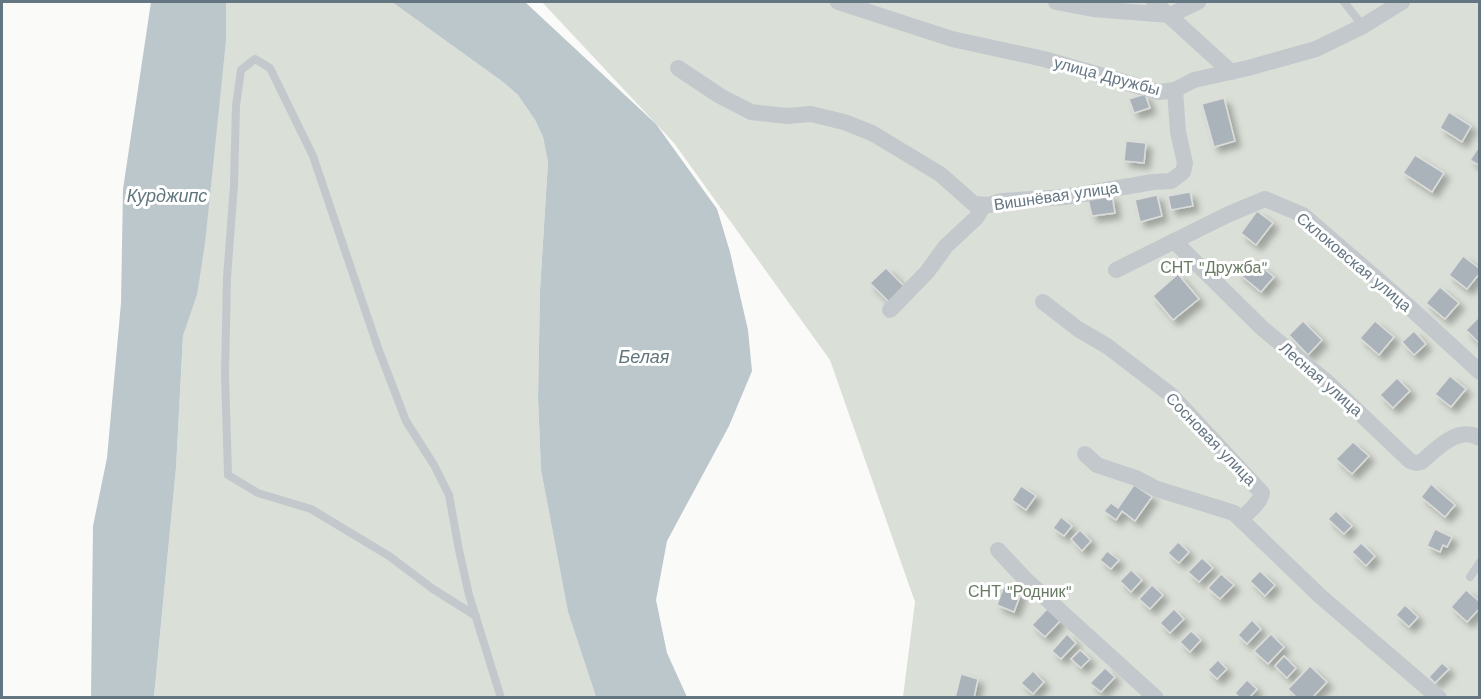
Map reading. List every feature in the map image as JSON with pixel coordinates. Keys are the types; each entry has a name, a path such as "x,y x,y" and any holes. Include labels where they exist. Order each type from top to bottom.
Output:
{"street":[{"name":"улица Дружбы","path":"838,2 952,39 1044,59 1159,92 1175,90 1194,80 1316,49 1363,26 1402,2"},
{"path":"1056,2 1093,9 1170,15 1198,2"},
{"path":"1154,2 1231,72"},
{"path":"678,68 720,96 751,112 787,116 811,114 844,122 872,133 940,174 974,204 984,205"},
{"name":"Вишнёвая улица","path":"890,310 927,272 946,246 976,218 984,205 1171,181 1184,172 1185,163 1178,132 1175,90"},
{"name":"Склоковская улица","path":"1116,270 1229,214 1265,199 1304,215 1406,304 1479,372"},
{"name":"Лесная улица","path":"1174,242 1262,328 1327,382 1410,461 1421,462 1453,435 1473,434 1479,438"},
{"name":"Сосновая улица","path":"1043,302 1078,329 1107,346 1171,395 1240,468 1262,493 1257,504 1241,520"},
{"path":"1085,454 1096,465 1136,478 1157,489 1234,513 1320,596 1439,698"},
{"path":"998,550 1026,580 1156,698"}],"lane":[{"path":"1344,2 1363,26"},
{"path":"476,616 389,556 311,509 258,493 228,475 225,374 226,278 234,185 236,106 241,70 255,59 270,68 313,156 378,348 406,422 434,465 449,495 459,550 501,698"},
{"path":"1470,577 1479,562"}],"green space":[{"path":"226,2 392,2 503,82 518,95 535,120 543,137 548,162 540,291 538,397 541,470 568,612 596,697 154,698 176,468 183,336 197,295 226,41"},
{"name":"СНТ \"Дружба\"","path":"542,2 1479,2 1479,697 903,697 915,602 830,360 674,143"}],"water":[{"name":"Курджипс","path":"151,2 226,2 226,41 205,243 197,295 183,336 176,468 154,697 91,697 93,526 107,458 121,303 123,189"},
{"name":"Белая","path":"392,2 525,2 656,124 717,209 730,252 748,330 752,371 729,426 667,541 656,600 667,653 687,697 596,697 568,612 541,470 538,397 540,291 548,162 543,137 535,120 518,95"}],"building":[{"path":"1145,94 1150,108 1134,113 1129,99"},
{"path":"1224,98 1235,141 1214,147 1202,104"},
{"path":"1449,112 1471,126 1462,142 1440,128"},
{"path":"1126,141 1146,143 1144,163 1124,161"},
{"path":"1480,145 1480,166 1470,160"},
{"path":"1415,155 1444,173 1432,192 1403,173"},
{"path":"1190,192 1193,206 1171,210 1168,196"},
{"path":"1112,195 1115,213 1092,216 1088,199"},
{"path":"1157,195 1162,216 1140,222 1135,200"},
{"path":"1257,211 1273,223 1256,245 1241,233"},
{"path":"1463,256 1480,269 1480,273 1467,289 1449,275"},
{"path":"1251,258 1274,277 1261,292 1238,273"},
{"path":"886,268 905,287 889,302 870,283"},
{"path":"1178,274 1199,299 1173,320 1153,296"},
{"path":"1440,287 1459,303 1445,319 1426,303"},
{"path":"1480,316 1480,344 1466,330"},
{"path":"1303,321 1322,340 1308,355 1289,335"},
{"path":"1375,321 1394,337 1379,355 1360,338"},
{"path":"1414,331 1426,344 1414,355 1402,342"},
{"path":"1450,376 1466,389 1451,407 1435,394"},
{"path":"1397,378 1410,391 1393,408 1380,395"},
{"path":"1353,442 1369,456 1352,474 1336,459"},
{"path":"1431,484 1455,505 1445,517 1421,497"},
{"path":"1134,485 1152,497 1135,521 1122,511 1116,520 1104,511 1111,503 1118,508"},
{"path":"1021,486 1036,496 1026,510 1012,500"},
{"path":"1336,511 1352,526 1344,534 1328,519"},
{"path":"1061,517 1072,526 1064,536 1053,528"},
{"path":"1435,529 1452,537 1447,547 1443,545 1440,552 1427,546"},
{"path":"1080,530 1091,541 1082,551 1071,539"},
{"path":"1178,542 1189,552 1179,563 1168,553"},
{"path":"1361,543 1375,556 1366,566 1352,552"},
{"path":"1107,551 1119,560 1111,569 1100,560"},
{"path":"1202,558 1213,568 1199,582 1188,572"},
{"path":"1131,570 1142,580 1131,592 1120,581"},
{"path":"1260,571 1275,585 1265,596 1250,581"},
{"path":"1221,574 1234,585 1220,599 1208,588"},
{"path":"1152,585 1163,595 1150,609 1139,599"},
{"path":"1004,586 1021,593 1014,612 997,605"},
{"path":"1466,590 1480,602 1480,608 1467,622 1451,607"},
{"path":"1405,605 1418,617 1409,627 1396,615"},
{"path":"1047,609 1060,621 1045,637 1032,625"},
{"path":"1174,609 1184,619 1170,633 1160,623"},
{"path":"1252,620 1261,629 1247,644 1238,635"},
{"path":"1191,631 1201,640 1190,652 1180,642"},
{"path":"1067,634 1076,643 1061,659 1052,651"},
{"path":"1271,634 1284,647 1268,664 1254,651"},
{"path":"1080,650 1090,659 1081,668 1071,659"},
{"path":"1284,656 1296,668 1287,678 1275,666"},
{"path":"1218,660 1227,669 1217,679 1208,670"},
{"path":"1442,663 1449,669 1435,683 1429,677"},
{"path":"1310,666 1327,682 1312,698 1297,698 1288,689"},
{"path":"1105,668 1115,677 1101,692 1090,683"},
{"path":"1033,671 1044,682 1033,694 1021,683"},
{"path":"961,674 978,679 974,698 955,698"},
{"path":"1247,680 1257,689 1249,698 1240,698 1235,693"}],"park label":[{"name":"СНТ \"Родник\"","path":"1020,591"}]}
